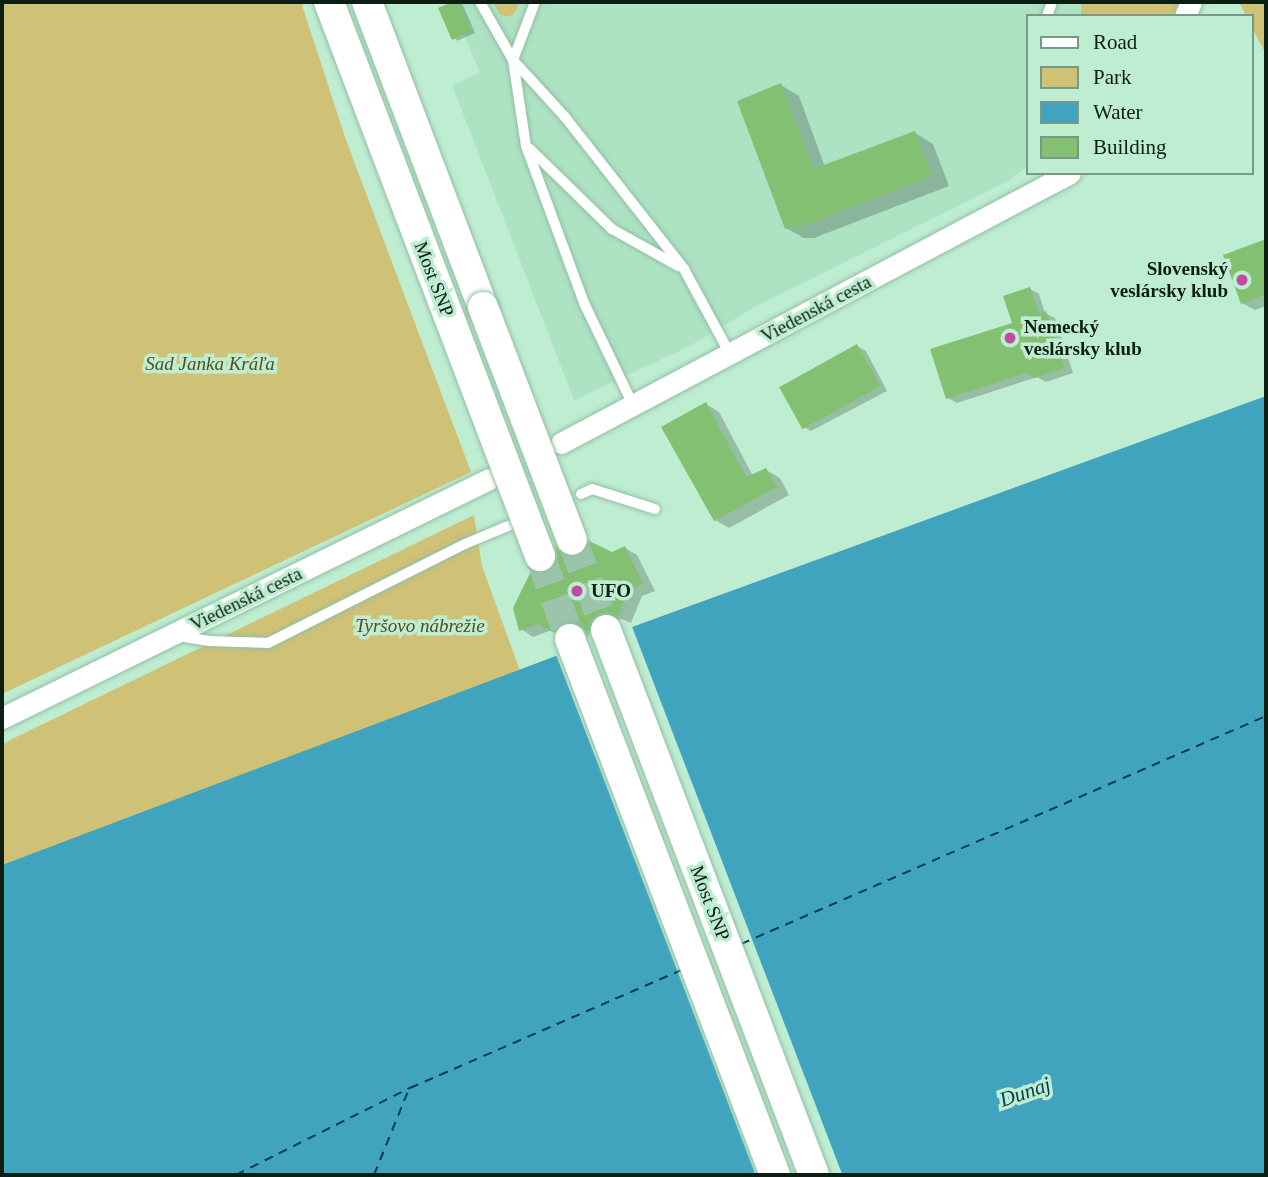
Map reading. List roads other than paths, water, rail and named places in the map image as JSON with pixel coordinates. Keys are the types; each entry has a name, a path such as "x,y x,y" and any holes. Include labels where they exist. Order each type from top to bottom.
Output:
{"main road":[{"name":"Most SNP","path":"328,2 540,556"},
{"name":"Most SNP","path":"367,2 572,540"},
{"name":"Most SNP","path":"606,630 814,1175"},
{"name":"Most SNP","path":"570,639 775,1175"}],"street":[{"name":"Viedenská cesta","path":"561,443 1066,175"},
{"name":"Viedenská cesta","path":"2,718 489,479"}],"lane":[{"path":"480,2 513,60 565,117 684,270 730,355"},
{"path":"535,2 513,60 526,146 584,303 633,405"},
{"path":"526,146 612,229 684,270"},
{"path":"581,494 592,489 655,509"},
{"path":"172,635 211,641 268,643 465,544 508,526"}],"water":[{"name":"Dunaj","path":"1266,396 1266,1175 2,1175 2,865 643,623"}],"tunnel":[{"path":"572,540 606,630"},
{"path":"540,556 570,639"}],"place":[{"name":"Slovenský veslársky klub","path":"1242,280"},
{"name":"Nemecký veslársky klub","path":"1010,338"},
{"name":"UFO","path":"577,591"}],"park label":[{"name":"Sad Janka Kráľa","path":"210,364"},
{"name":"Tyršovo nábrežie","path":"420,626"}]}
